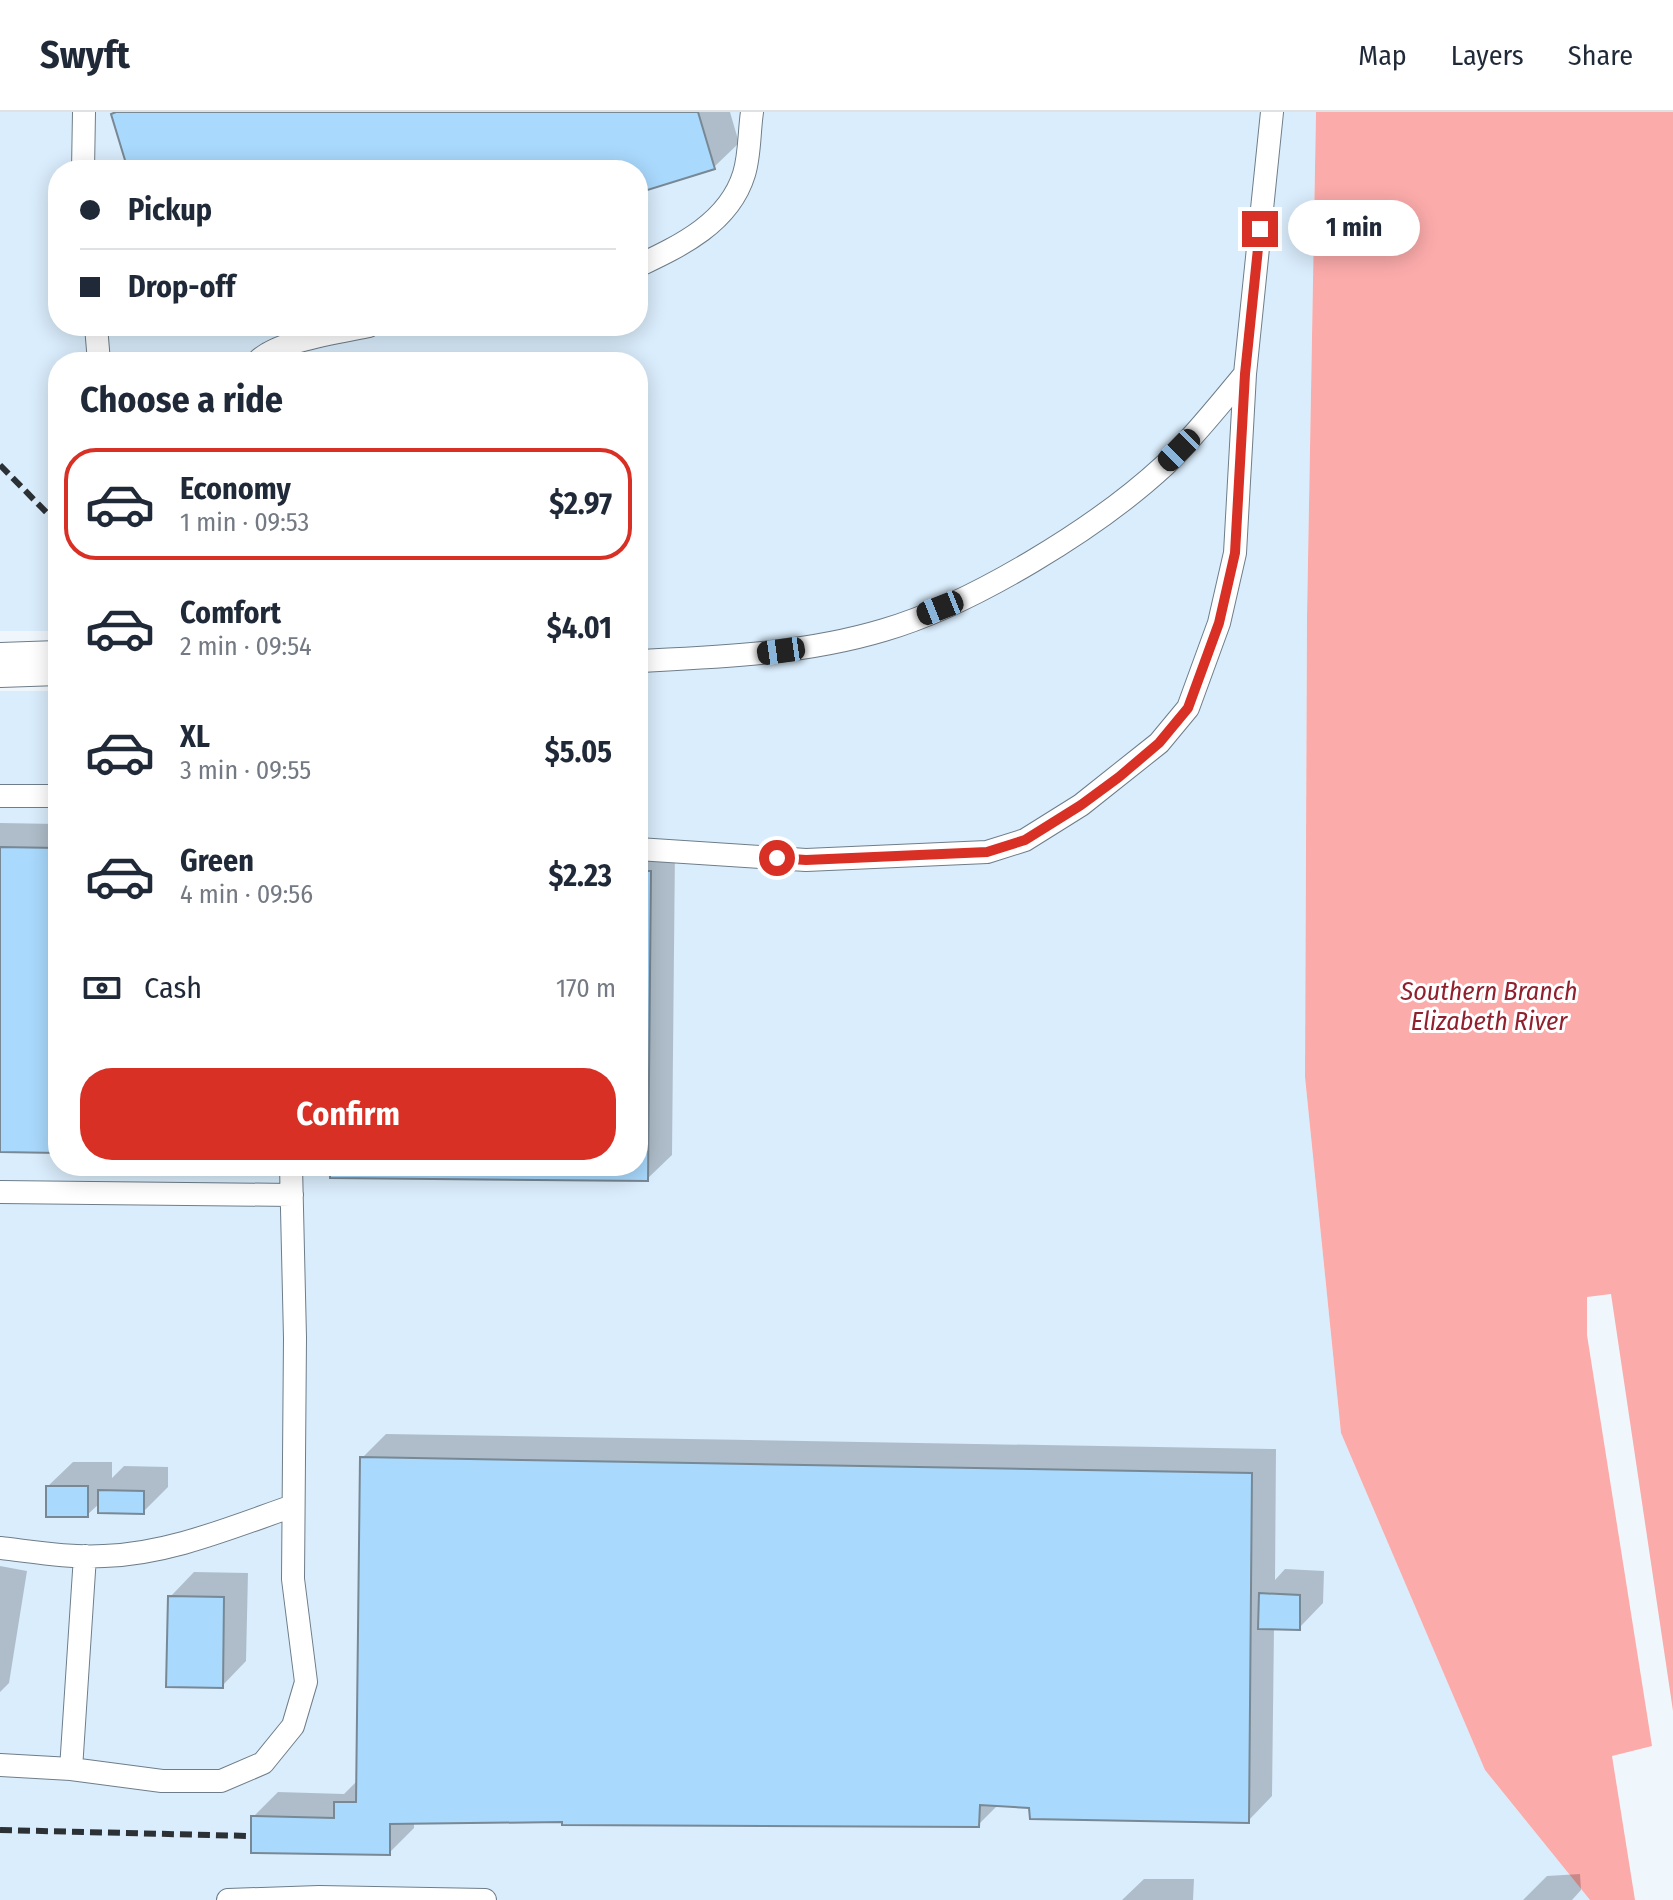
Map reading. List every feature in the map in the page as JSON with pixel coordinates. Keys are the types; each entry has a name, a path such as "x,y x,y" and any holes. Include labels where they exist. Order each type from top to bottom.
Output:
{"street":[{"path":"0,665 48,663"}],"lane":[{"path":"83,160 84,112"},
{"path":"648,261 686,243 726,209 744,175 752,112"},
{"path":"648,850 806,860 987,852 1025,840 1081,805 1159,743 1188,708 1219,623 1235,553 1245,374 1272,112"},
{"path":"273,352 324,336"},
{"path":"648,661 735,657 804,648 885,630 968,596 1029,562 1104,513 1151,476 1197,433 1245,374"},
{"path":"0,796 48,796"},
{"path":"0,1765 71,1769 162,1781 221,1781 263,1763 293,1726 306,1682 293,1579 295,1338 291,1176"},
{"path":"0,1192 292,1195"},
{"path":"0,1548 85,1556 141,1552 194,1541 293,1506"},
{"path":"71,1769 85,1556"},
{"path":"228,1900 319,1897 485,1900"}],"shaded area":[{"path":"0,112 1316,112 1307,617 1305,1077 1341,1433 1485,1770 1590,1900 0,1900 0,691 48,691 48,1176 648,1176 648,352 48,352 48,631 0,631"}],"water":[{"name":"Southern Branch Elizabeth River","path":"1316,112 1673,112 1673,1900 1590,1900 1485,1770 1341,1433 1305,1077 1307,617"}],"pier":[{"path":"1611,1294 1673,1711 1673,1900 1635,1900 1612,1756 1652,1746 1587,1335 1587,1297"}],"building":[{"path":"698,112 715,169 648,190 648,160 125,160 111,114"},
{"path":"0,847 48,848 48,1153 0,1152"},
{"path":"648,871 651,871 648,1181 330,1178 648,1176"},
{"path":"360,1457 1252,1473 1249,1823 1030,1819 1029,1808 980,1805 979,1827 562,1825 562,1822 390,1824 390,1855 251,1853 251,1816 334,1818 334,1802 356,1802"},
{"path":"46,1486 88,1486 88,1517 46,1517"},
{"path":"98,1490 144,1491 144,1514 98,1513"},
{"path":"1259,1593 1300,1595 1300,1630 1258,1629"},
{"path":"168,1596 224,1597 223,1688 166,1687"}],"railway":[{"path":"0,465 48,514"},
{"path":"0,1830 251,1836"}],"route":[{"path":"777,858 806,860 987,852 1025,840 1119,777 1159,743 1188,708 1219,623 1235,553 1245,374 1260,229"}]}
